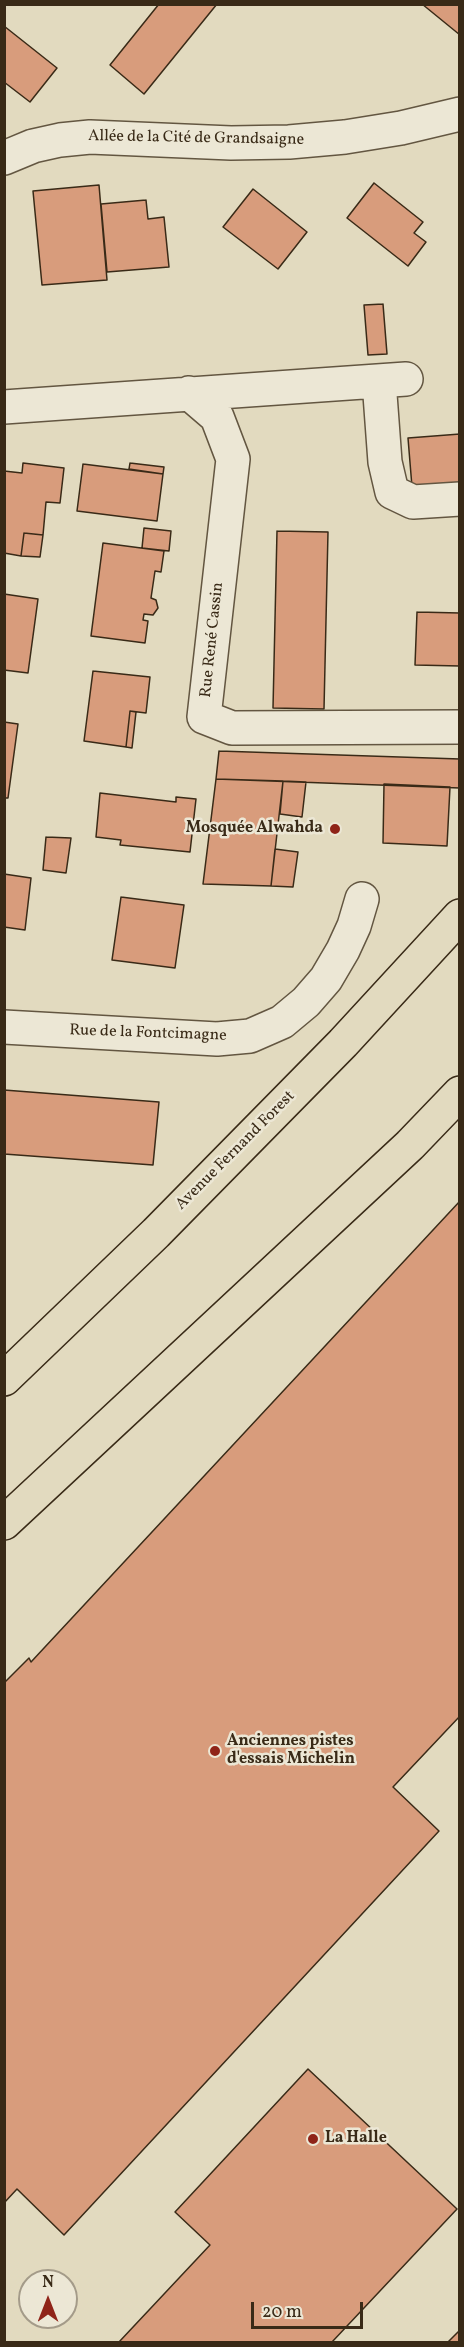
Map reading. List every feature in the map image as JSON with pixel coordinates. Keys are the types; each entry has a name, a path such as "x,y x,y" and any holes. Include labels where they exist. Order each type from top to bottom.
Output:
{"main road":[{"name":"Avenue Fernand Forest","path":"4,1379 156,1233 335,1051 459,916"},
{"path":"4,1523 401,1153 459,1093"}],"street":[{"name":"Allée de la Cité de Grandsaigne","path":"4,158 33,146 90,137 231,143 289,142 356,135 459,114"},
{"path":"4,407 392,380 385,462 392,492 413,502 459,499"},
{"name":"Rue René Cassin","path":"189,393 217,417 233,459 204,717 232,728 459,728"},
{"name":"Rue de la Fontcimagne","path":"4,1027 217,1039 250,1036 282,1023 306,1002 326,979 344,950 362,899"}],"building":[{"path":"159,4 217,4 144,94 110,65"},
{"path":"422,4 460,4 460,35"},
{"path":"4,26 57,68 30,102 4,82"},
{"path":"374,183 423,222 414,233 426,242 408,266 347,218"},
{"path":"99,185 107,280 42,285 33,191"},
{"path":"253,189 307,232 278,269 223,227"},
{"path":"146,200 148,219 164,217 169,267 107,272 101,204"},
{"path":"383,304 387,354 368,355 364,305"},
{"path":"460,434 460,483 412,487 408,438"},
{"path":"23,463 64,468 60,503 46,502 43,535 24,533 21,556 4,553 4,471 22,473"},
{"path":"130,463 164,467 163,474 129,469"},
{"path":"83,464 163,474 157,521 77,511"},
{"path":"144,528 171,531 169,551 142,548"},
{"path":"277,531 328,532 324,709 273,708"},
{"path":"24,533 43,535 40,557 21,556"},
{"path":"103,543 164,551 161,572 155,571 151,598 156,600 158,608 153,615 144,614 143,620 148,621 145,643 91,636"},
{"path":"4,594 38,599 28,673 4,670"},
{"path":"417,612 460,613 460,666 415,665"},
{"path":"93,671 150,677 146,713 130,711 126,747 84,741"},
{"path":"130,711 136,712 132,748 126,747"},
{"path":"4,722 18,724 8,798 4,798"},
{"path":"219,751 460,759 460,788 216,779"},
{"path":"216,779 283,781 271,886 203,884"},
{"path":"283,781 306,782 302,817 280,814"},
{"path":"384,784 450,787 447,846 383,843"},
{"path":"100,793 176,802 176,797 196,799 190,852 120,845 121,840 96,837"},
{"path":"46,837 71,838 66,873 43,870"},
{"path":"275,849 298,852 293,887 271,886"},
{"path":"4,874 31,878 25,930 4,927"},
{"path":"121,897 184,905 175,968 112,960"},
{"path":"4,1090 159,1102 153,1165 4,1154"},
{"name":"Anciennes pistes d'essais Michelin","path":"460,1201 460,1716 393,1787 439,1831 64,2235 17,2189 4,2203 4,1683 29,1658 31,1662"},
{"name":"La Halle","path":"308,2069 457,2209 332,2342 119,2342 210,2245 175,2212"},
{"path":"460,2330 460,2342 448,2342"}],"place":[{"name":"Mosquée Alwahda","path":"335,829"},
{"name":"Anciennes pistes d'essais Michelin","path":"215,1751"},
{"name":"La Halle","path":"313,2139"}]}
